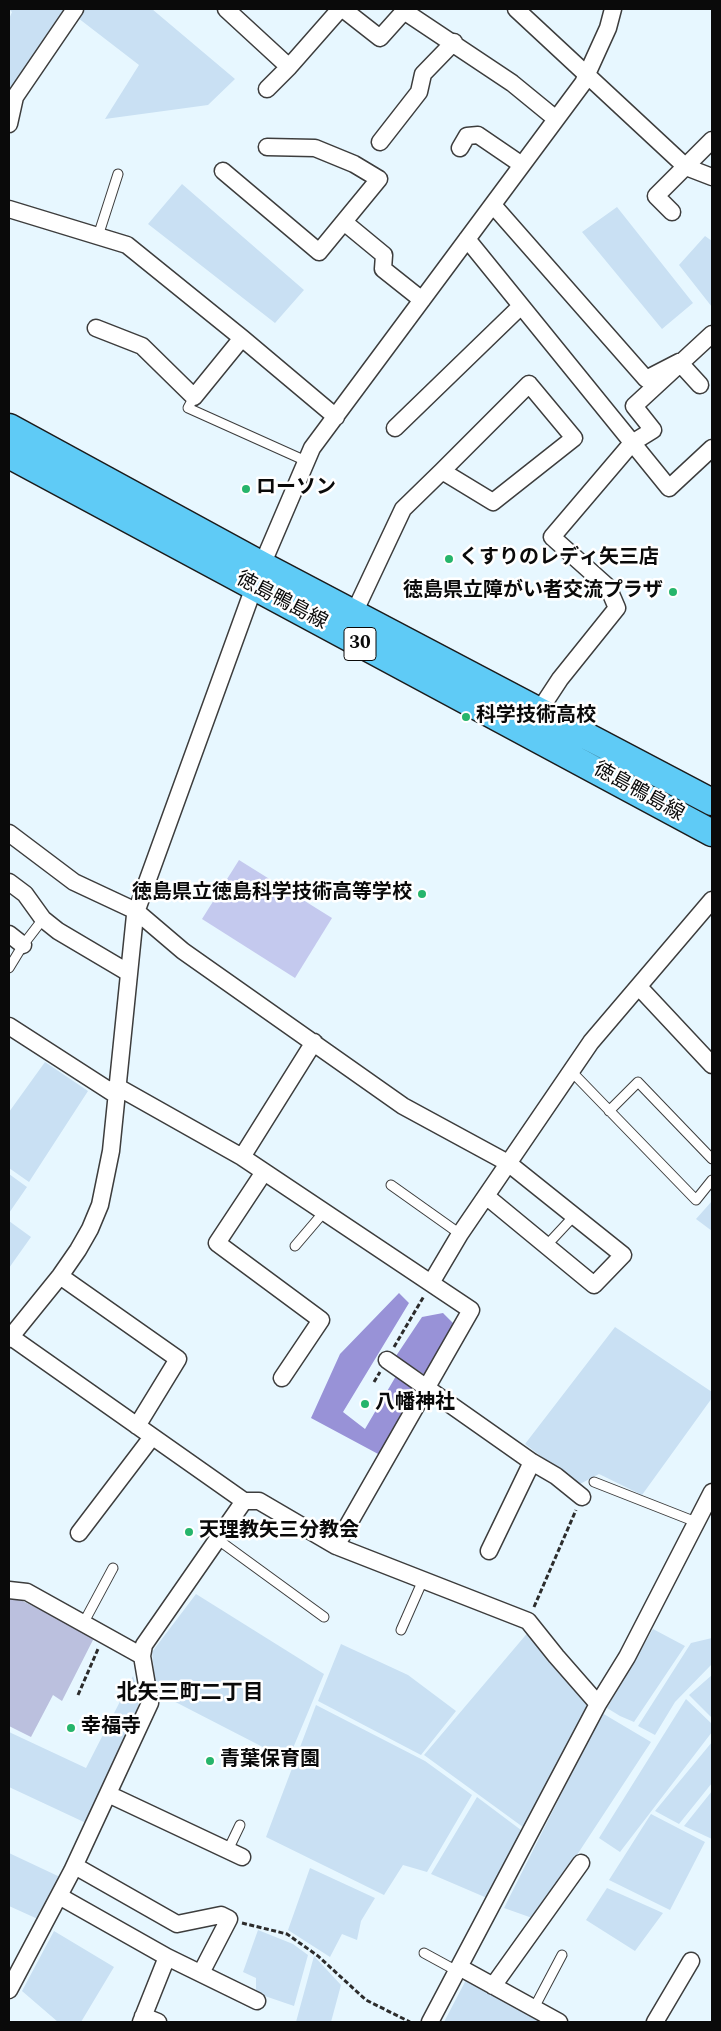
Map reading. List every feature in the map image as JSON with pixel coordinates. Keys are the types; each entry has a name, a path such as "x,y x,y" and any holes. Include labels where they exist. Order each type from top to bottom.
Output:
{"main road":[{"name":"徳島鴨島線","path":"9,427 258,576 526,732 712,834"},
{"name":"徳島鴨島線","path":"9,455 258,576 354,613 712,802"}],"street":[{"path":"9,124 15,97 76,9"},
{"path":"226,9 289,67"},
{"path":"267,89 341,9 380,38 405,10 512,83 556,119"},
{"path":"516,9 686,167 712,177"},
{"path":"598,1704 528,1622 336,1546 259,1501 244,1501 10,1337 60,1276 90,1229 100,1205 110,1151 136,911 258,576 306,461 312,448 583,83 608,28 613,9"},
{"path":"380,142 419,92 423,74 454,42"},
{"path":"460,148 468,136 478,135 522,165"},
{"path":"672,212 656,196 712,140"},
{"path":"223,171 319,252 379,179 354,164 315,148 266,147"},
{"path":"493,204 646,379 679,362"},
{"path":"9,209 127,245 336,417"},
{"path":"344,222 384,255 383,269 422,300"},
{"path":"467,239 669,488 712,448"},
{"path":"395,428 521,306"},
{"path":"96,328 142,346 194,396 242,338"},
{"path":"540,711 560,679 617,608 608,587 552,537 632,443 653,430 634,406 679,362 712,334"},
{"path":"679,362 700,385"},
{"path":"354,613 403,509 529,384 574,438 493,502 442,471"},
{"path":"9,833 74,882 136,911 183,951 403,1106 508,1163 623,1255 594,1285 486,1196"},
{"path":"9,882 25,894 43,919 58,931 129,973"},
{"path":"431,1283 460,1234 591,1042 712,900"},
{"path":"9,934 23,945"},
{"path":"639,986 712,1065"},
{"path":"9,1026 116,1091 242,1157 471,1310 336,1546"},
{"path":"242,1157 314,1042"},
{"path":"264,1172 217,1243 321,1320 282,1378"},
{"path":"60,1276 178,1359 137,1426"},
{"path":"387,1360 532,1462 556,1476 582,1497"},
{"path":"78,1533 152,1437"},
{"path":"489,1550 532,1462"},
{"path":"430,2022 598,1704 627,1657 712,1492"},
{"path":"9,1990 75,1866 150,1704 142,1656 144,1645 244,1501"},
{"path":"9,1590 27,1592 84,1622 142,1656"},
{"path":"108,1794 235,1853"},
{"path":"493,1986 582,1863"},
{"path":"75,1866 177,1924 221,1915 229,1920 201,1973"},
{"path":"59,1896 166,1957 257,2001"},
{"path":"147,2020 166,1957"},
{"path":"655,2022 691,1961"},
{"path":"458,1969 559,2022"}],"lane":[{"path":"98,236 118,174"},
{"path":"194,396 188,408 306,461"},
{"path":"9,968 23,945 43,919"},
{"path":"571,1071 696,1200 712,1180"},
{"path":"609,1111 638,1082 712,1159"},
{"path":"390,1185 460,1234"},
{"path":"295,1246 324,1212"},
{"path":"546,1246 574,1216"},
{"path":"594,1482 696,1522"},
{"path":"217,1540 324,1617"},
{"path":"84,1622 113,1568"},
{"path":"401,1630 422,1580"},
{"path":"235,1853 240,1825"},
{"path":"424,1953 458,1969"},
{"path":"534,2008 562,1955"}],"path":[{"path":"374,1382 431,1283"},
{"path":"528,1622 582,1497"},
{"path":"78,1695 105,1634"},
{"path":"229,1920 287,1934 318,1956 366,2000 410,2022"}],"shaded area":[{"path":"9,9 68,9 9,93 9,19 12,12"},
{"path":"84,9 152,9 235,79 208,105 105,119 139,65 78,18"},
{"path":"182,184 304,290 275,323 148,224"},
{"path":"617,207 693,303 662,329 582,232"},
{"path":"705,236 712,241 712,307 679,265"},
{"path":"239,860 332,918 295,978 202,919"},
{"path":"45,1062 88,1091 29,1182 9,1168 9,1112"},
{"path":"9,1174 27,1187 9,1213"},
{"path":"712,1201 712,1231 696,1219"},
{"path":"9,1221 31,1237 9,1268"},
{"path":"399,1293 409,1303 343,1412 365,1429 396,1376 414,1388 380,1455 311,1418 340,1354"},
{"path":"443,1313 456,1326 425,1375 396,1356 422,1317"},
{"path":"615,1327 712,1392 712,1398 642,1495 599,1474 578,1485 525,1444"},
{"path":"196,1594 324,1674 288,1760 156,1692 152,1652"},
{"path":"10,1595 95,1636 62,1701 53,1695 31,1737 9,1726"},
{"path":"653,1629 685,1646 634,1722 607,1708"},
{"path":"530,1630 592,1705 527,1830 424,1755"},
{"path":"712,1638 712,1664 675,1702 655,1735 638,1726 691,1643"},
{"path":"341,1644 408,1675 456,1711 421,1755 318,1701"},
{"path":"712,1675 712,1718 689,1695"},
{"path":"133,1676 140,1698 133,1724 86,1823 9,1787 9,1732 86,1768"},
{"path":"686,1699 712,1724 712,1732 620,1852 599,1838"},
{"path":"316,1705 425,1761 472,1795 427,1872 403,1865 384,1895 266,1837"},
{"path":"602,1713 651,1742 535,1919 504,1908"},
{"path":"712,1742 712,1783 679,1824 655,1811"},
{"path":"712,1791 712,1839 684,1826"},
{"path":"477,1797 525,1833 487,1898 431,1874"},
{"path":"651,1814 705,1842 670,1910 609,1880"},
{"path":"9,1853 60,1877 40,1920 9,1906"},
{"path":"310,1868 375,1898 361,1921 357,1940 342,1934 330,1957 288,1930"},
{"path":"607,1888 663,1913 635,1951 586,1920"},
{"path":"258,1930 293,1944 308,1955 294,2006 256,1993 256,1978 243,1972"},
{"path":"54,1931 114,1967 81,2022 58,2022 22,1991"},
{"path":"314,1956 341,1985 331,2022 296,2022"},
{"path":"466,1980 542,2022 444,2022"}],"place":[{"name":"ローソン","path":"246,489"},
{"name":"くすりのレディ矢三店","path":"449,559"},
{"name":"徳島県立障がい者交流プラザ","path":"673,592"},
{"name":"科学技術高校","path":"466,717"},
{"name":"徳島県立徳島科学技術高等学校","path":"422,894"},
{"name":"八幡神社","path":"365,1404"},
{"name":"天理教矢三分教会","path":"189,1532"},
{"name":"幸福寺","path":"71,1728"},
{"name":"青葉保育園","path":"210,1761"}],"district":[{"name":"北矢三町二丁目","path":"190,1695"}]}
